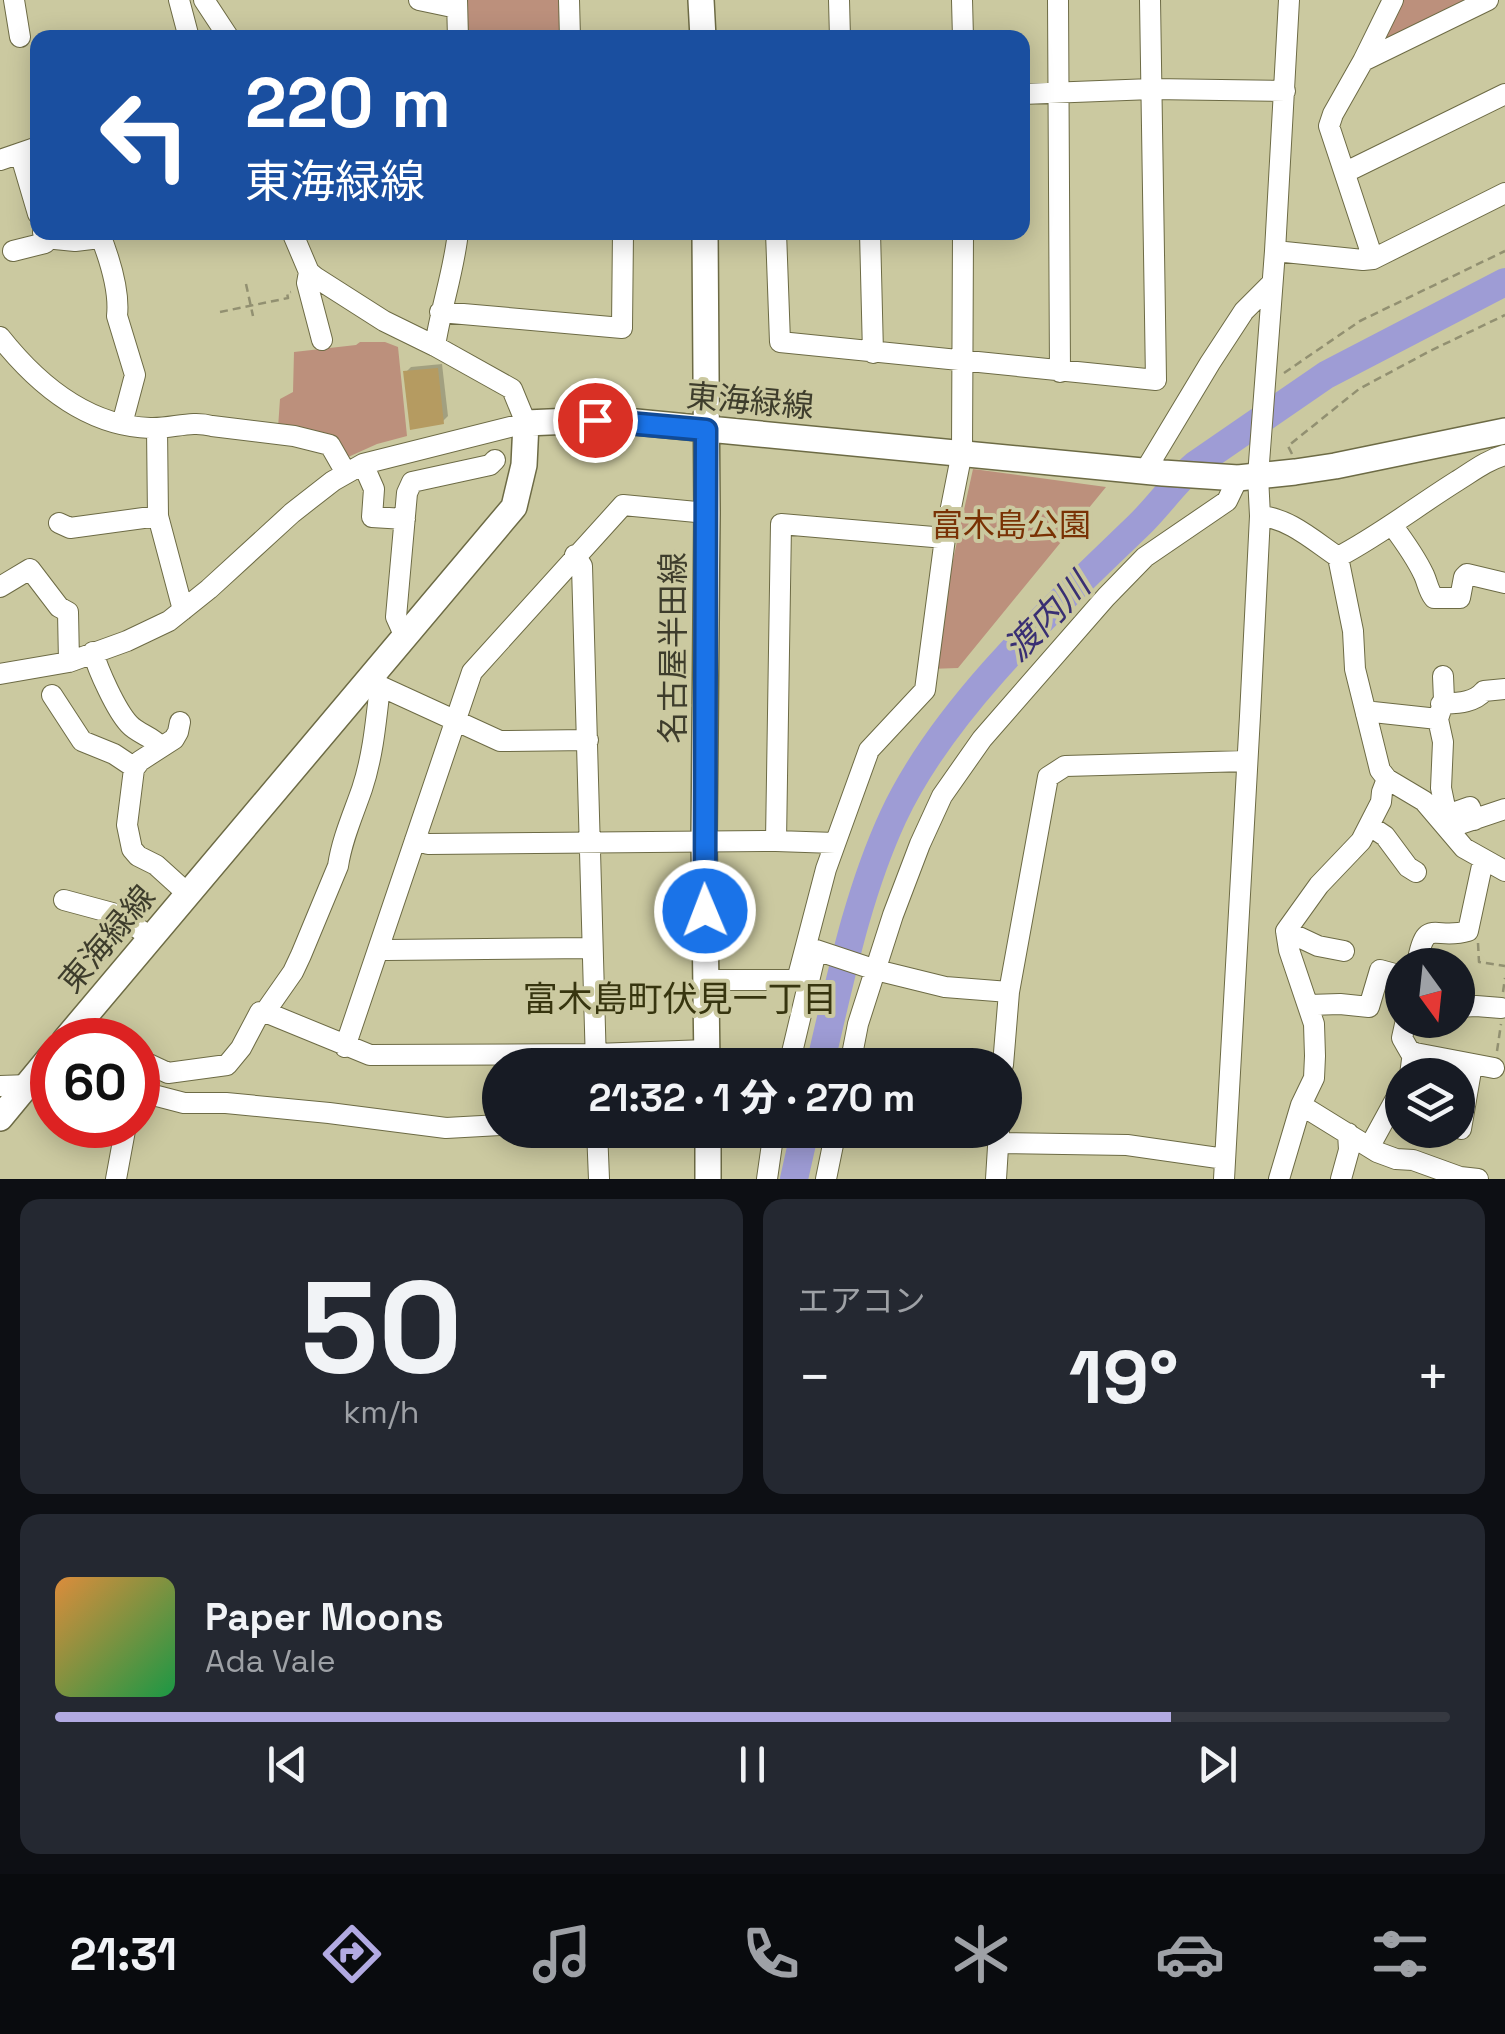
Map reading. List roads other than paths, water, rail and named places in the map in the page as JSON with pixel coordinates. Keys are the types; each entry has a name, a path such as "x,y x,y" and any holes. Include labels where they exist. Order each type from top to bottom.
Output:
{"main road":[{"path":"702,0 703,30"},
{"name":"名古屋半田線","path":"706,240 707,1048"},
{"name":"東海緑線","path":"83,1018 376,681 405,637 514,507 524,465 526,423 609,421 1154,472 1248,477 1335,466 1505,431"},
{"path":"0,1118 30,1092"},
{"path":"708,1148 708,1179"}],"street":[{"path":"14,0 20,37"},
{"path":"179,0 188,30"},
{"path":"204,0 223,30"},
{"path":"419,0 457,4 458,30"},
{"path":"569,0 570,30"},
{"path":"839,0 840,30"},
{"path":"962,0 963,30"},
{"path":"1058,0 1060,372"},
{"path":"776,240 780,342 1156,380 1150,0"},
{"path":"853,1048 871,967 942,796 982,739 1144,557 1227,500 1248,477 1262,442 1289,0"},
{"path":"1373,259 1329,126 1392,0"},
{"path":"1363,61 1488,0"},
{"path":"1030,94 1152,89 1285,92"},
{"path":"1346,172 1505,94"},
{"path":"12,154 30,196"},
{"path":"1276,251 1373,259 1505,193"},
{"path":"13,250 45,240"},
{"path":"103,240 118,306 116,316 135,375 122,424"},
{"path":"295,240 309,280 322,340"},
{"path":"435,346 457,240"},
{"path":"440,312 622,328 624,240"},
{"path":"870,240 873,353"},
{"path":"706,980 797,980 826,869 869,750 925,690 944,538 962,452 963,240"},
{"path":"0,674 69,662 169,620 292,513 354,469 526,423 512,388 309,280"},
{"path":"1154,472 1244,311 1272,283"},
{"path":"0,338 35,377 78,410 122,424 157,428 199,422 330,445 374,489 372,517 405,520"},
{"path":"157,428 158,516 182,610"},
{"path":"1338,556 1487,462 1505,456"},
{"path":"405,637 396,617 407,493 412,482 490,465 495,460"},
{"path":"1022,1138 1127,1145 1225,1169 1260,516 1248,477"},
{"path":"346,1046 472,672 623,505 707,513"},
{"path":"59,523 70,528 158,516"},
{"path":"1260,516 1273,516 1338,556 1353,630 1355,669 1380,770 1387,779 1424,802 1464,848 1505,871"},
{"path":"776,841 781,524 944,538"},
{"path":"1392,525 1434,598 1460,598 1467,574 1505,583"},
{"path":"575,555 582,566 596,1048"},
{"path":"0,588 30,570 59,608 68,612 69,662"},
{"path":"93,652 126,722 156,741 160,748"},
{"path":"1443,676 1444,700 1439,712 1443,742 1441,788 1446,812 1470,808 1474,820"},
{"path":"266,1012 302,955 338,866 340,848 370,757 376,681 500,740 588,740"},
{"path":"1366,714 1439,712 1471,700 1484,690 1505,689"},
{"path":"52,695 82,741 135,768"},
{"path":"180,722 174,739 135,768 128,824 132,849 188,894"},
{"path":"1004,1048 1009,992 1048,777 1065,766 1247,761"},
{"path":"1279,1179 1301,1105 1314,1078 1314,1024 1286,931 1318,885 1360,842 1382,802 1387,779"},
{"path":"1447,828 1505,809"},
{"path":"1370,826 1416,872"},
{"path":"415,840 428,844 835,843"},
{"path":"1419,948 1425,935 1433,932 1468,931 1483,861"},
{"path":"793,1048 837,872 826,869"},
{"path":"64,900 116,914 151,937"},
{"path":"1286,931 1318,946 1344,951"},
{"path":"379,947 592,948"},
{"path":"816,950 945,987 1009,992"},
{"path":"1372,1004 1380,970 1385,971"},
{"path":"1308,1006 1385,1007"},
{"path":"1475,1006 1501,1008"},
{"path":"160,1069 168,1072 228,1065 260,1012 370,1055 482,1057"},
{"path":"1402,1038 1410,1052 1443,1058"},
{"path":"1412,1058 1413,1052"},
{"path":"1475,1064 1483,1066 1475,1089"},
{"path":"0,1086 30,1083"},
{"path":"160,1097 184,1103 226,1102 329,1112 446,1128 482,1126"},
{"path":"1301,1105 1377,1152 1478,1179"},
{"path":"1370,1146 1385,1118"},
{"path":"1340,1179 1349,1150 1348,1133"},
{"path":"116,1179 122,1148"},
{"path":"598,1148 599,1179"},
{"path":"767,1179 771,1148"},
{"path":"826,1179 832,1148"},
{"path":"996,1179 997,1148"}],"waterway":[{"name":"渡内川","path":"824,1048 859,908 893,817 940,738 1002,662 1195,465 1326,375 1505,282"},
{"name":"渡内川","path":"794,1179 801,1148"}],"district":[{"name":"富木島町伏見一丁目","path":"680,999"}],"park label":[{"name":"富木島公園","path":"1011,525"}]}
